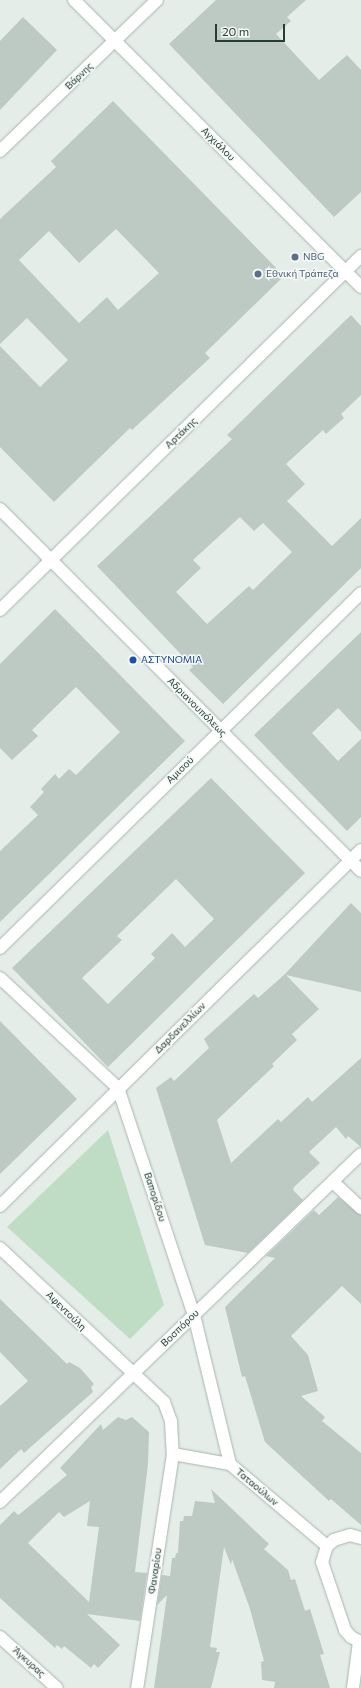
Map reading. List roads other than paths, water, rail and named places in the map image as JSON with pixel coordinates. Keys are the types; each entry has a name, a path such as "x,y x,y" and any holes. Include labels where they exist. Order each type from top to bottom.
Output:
{"street":[{"name":"Αγχιάλου","path":"74,0 361,288"},
{"name":"Βάρνης","path":"0,151 157,0"},
{"name":"Αρτάκης","path":"0,610 361,256"},
{"name":"Αδριανουπόλεως","path":"0,509 361,871"},
{"name":"Αμισού","path":"0,948 361,593"},
{"name":"Δαρδανελλίων","path":"0,1206 361,850"},
{"name":"Βαπορίδου","path":"0,978 118,1088 194,1315 230,1464"},
{"name":"Βοσπόρου","path":"0,1502 361,1154"},
{"path":"333,1182 361,1208"},
{"name":"Αφεντούλη","path":"0,1248 133,1374"},
{"path":"133,1374 164,1402 171,1421 173,1454"},
{"name":"Ταταούλων","path":"173,1454 230,1464 327,1546"},
{"name":"Φαναρίου","path":"137,1688 173,1454"},
{"path":"353,1688 360,1642 345,1630 324,1570 324,1553 327,1546 341,1537 350,1535 361,1538"},
{"name":"Άγκυρας","path":"0,1637 57,1688"}],"place":[{"name":"NBG","path":"295,257"},
{"name":"Εθνική Τράπεζα","path":"258,274"},
{"name":"ΑΣΤΥΝΟΜΙΑ","path":"133,660"}]}
